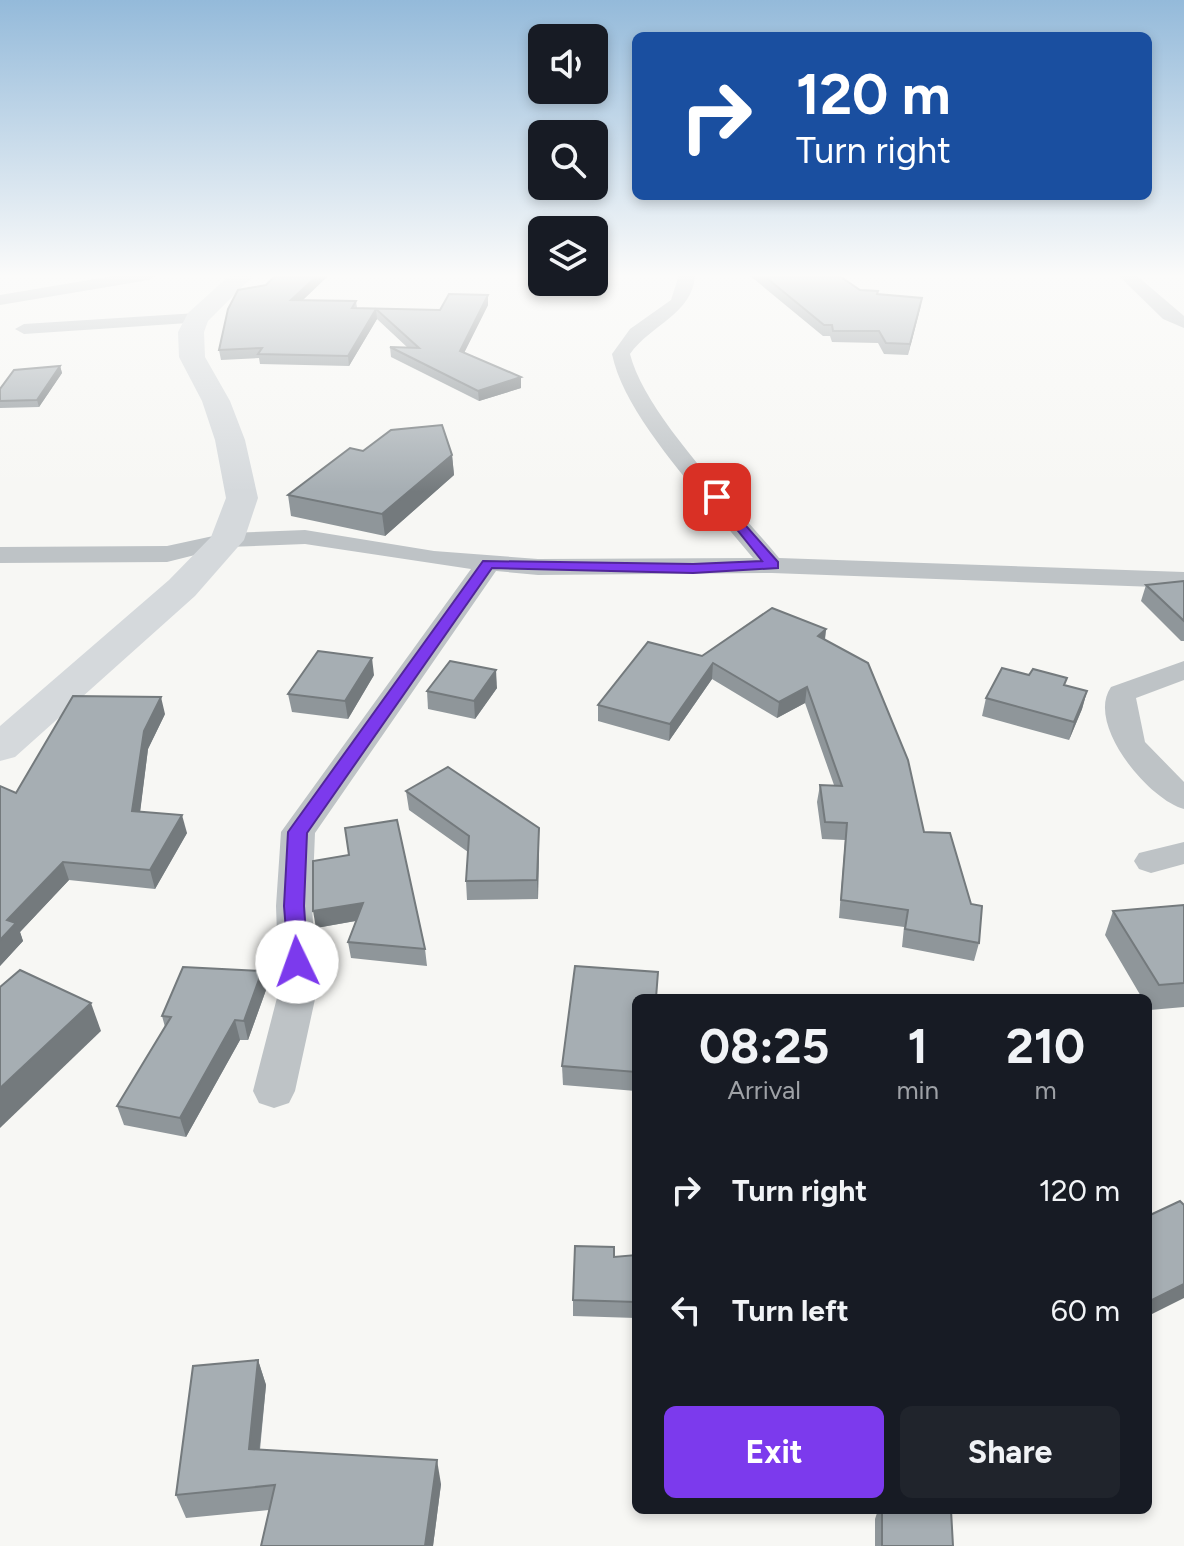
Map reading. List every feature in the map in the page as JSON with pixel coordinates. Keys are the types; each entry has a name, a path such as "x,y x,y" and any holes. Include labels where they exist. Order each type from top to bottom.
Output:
{"street":[{"path":"0,748 182,588 227,540 242,498 221,414 192,357 192,347"},
{"path":"626,347 621,354 626,377 657,425 772,565"},
{"path":"0,555 167,554 227,540 305,537 379,552 488,564 693,569 772,565 1009,571 1184,580"},
{"path":"274,1091 298,990 294,906 298,832 488,564"},
{"path":"1184,670 1121,693 1120,720 1136,756 1184,799"}],"building":[{"path":"220,347 353,347 348,356 258,354 262,348 219,350"},
{"path":"390,347 462,347 460,351 521,377 478,391"},
{"path":"60,366 37,400 0,401 0,389 14,370"},
{"path":"442,425 452,455 382,514 288,495 350,448 363,451 391,430"},
{"path":"1184,581 1184,621 1146,585"},
{"path":"772,608 826,629 818,636 868,663 908,760 924,832 950,833 971,904 982,906 979,943 905,929 908,910 841,900 847,823 825,822 820,785 842,786 807,687 779,702 713,663 670,724 598,705 648,642 702,656"},
{"path":"318,651 372,658 345,701 288,694"},
{"path":"450,661 496,670 474,701 427,691"},
{"path":"1002,668 1029,675 1033,669 1067,678 1064,685 1087,691 1074,722 986,698"},
{"path":"73,696 161,697 144,731 132,811 182,815 150,870 63,862 7,920 16,923 0,940 0,786 16,793"},
{"path":"448,767 539,828 537,880 466,881 469,836 406,791"},
{"path":"397,820 425,949 348,942 363,903 313,911 313,861 349,855 345,828"},
{"path":"1184,905 1184,983 1159,985 1113,911"},
{"path":"575,966 658,972 656,994 632,994 632,1072 562,1066"},
{"path":"183,967 262,971 244,1021 235,1020 180,1118 117,1106 171,1017 162,1016"},
{"path":"20,970 91,1003 0,1088 0,987"},
{"path":"1180,1201 1184,1205 1184,1284 1152,1300 1152,1214"},
{"path":"575,1246 614,1247 614,1257 632,1255 632,1302 573,1300"},
{"path":"258,1360 249,1449 437,1460 425,1546 261,1546 275,1485 176,1495 193,1366"},
{"path":"882,1514 951,1514 953,1546 882,1546"}],"route":[{"path":"297,962 294,906 298,832 488,564 693,569 772,565 717,497"}]}
